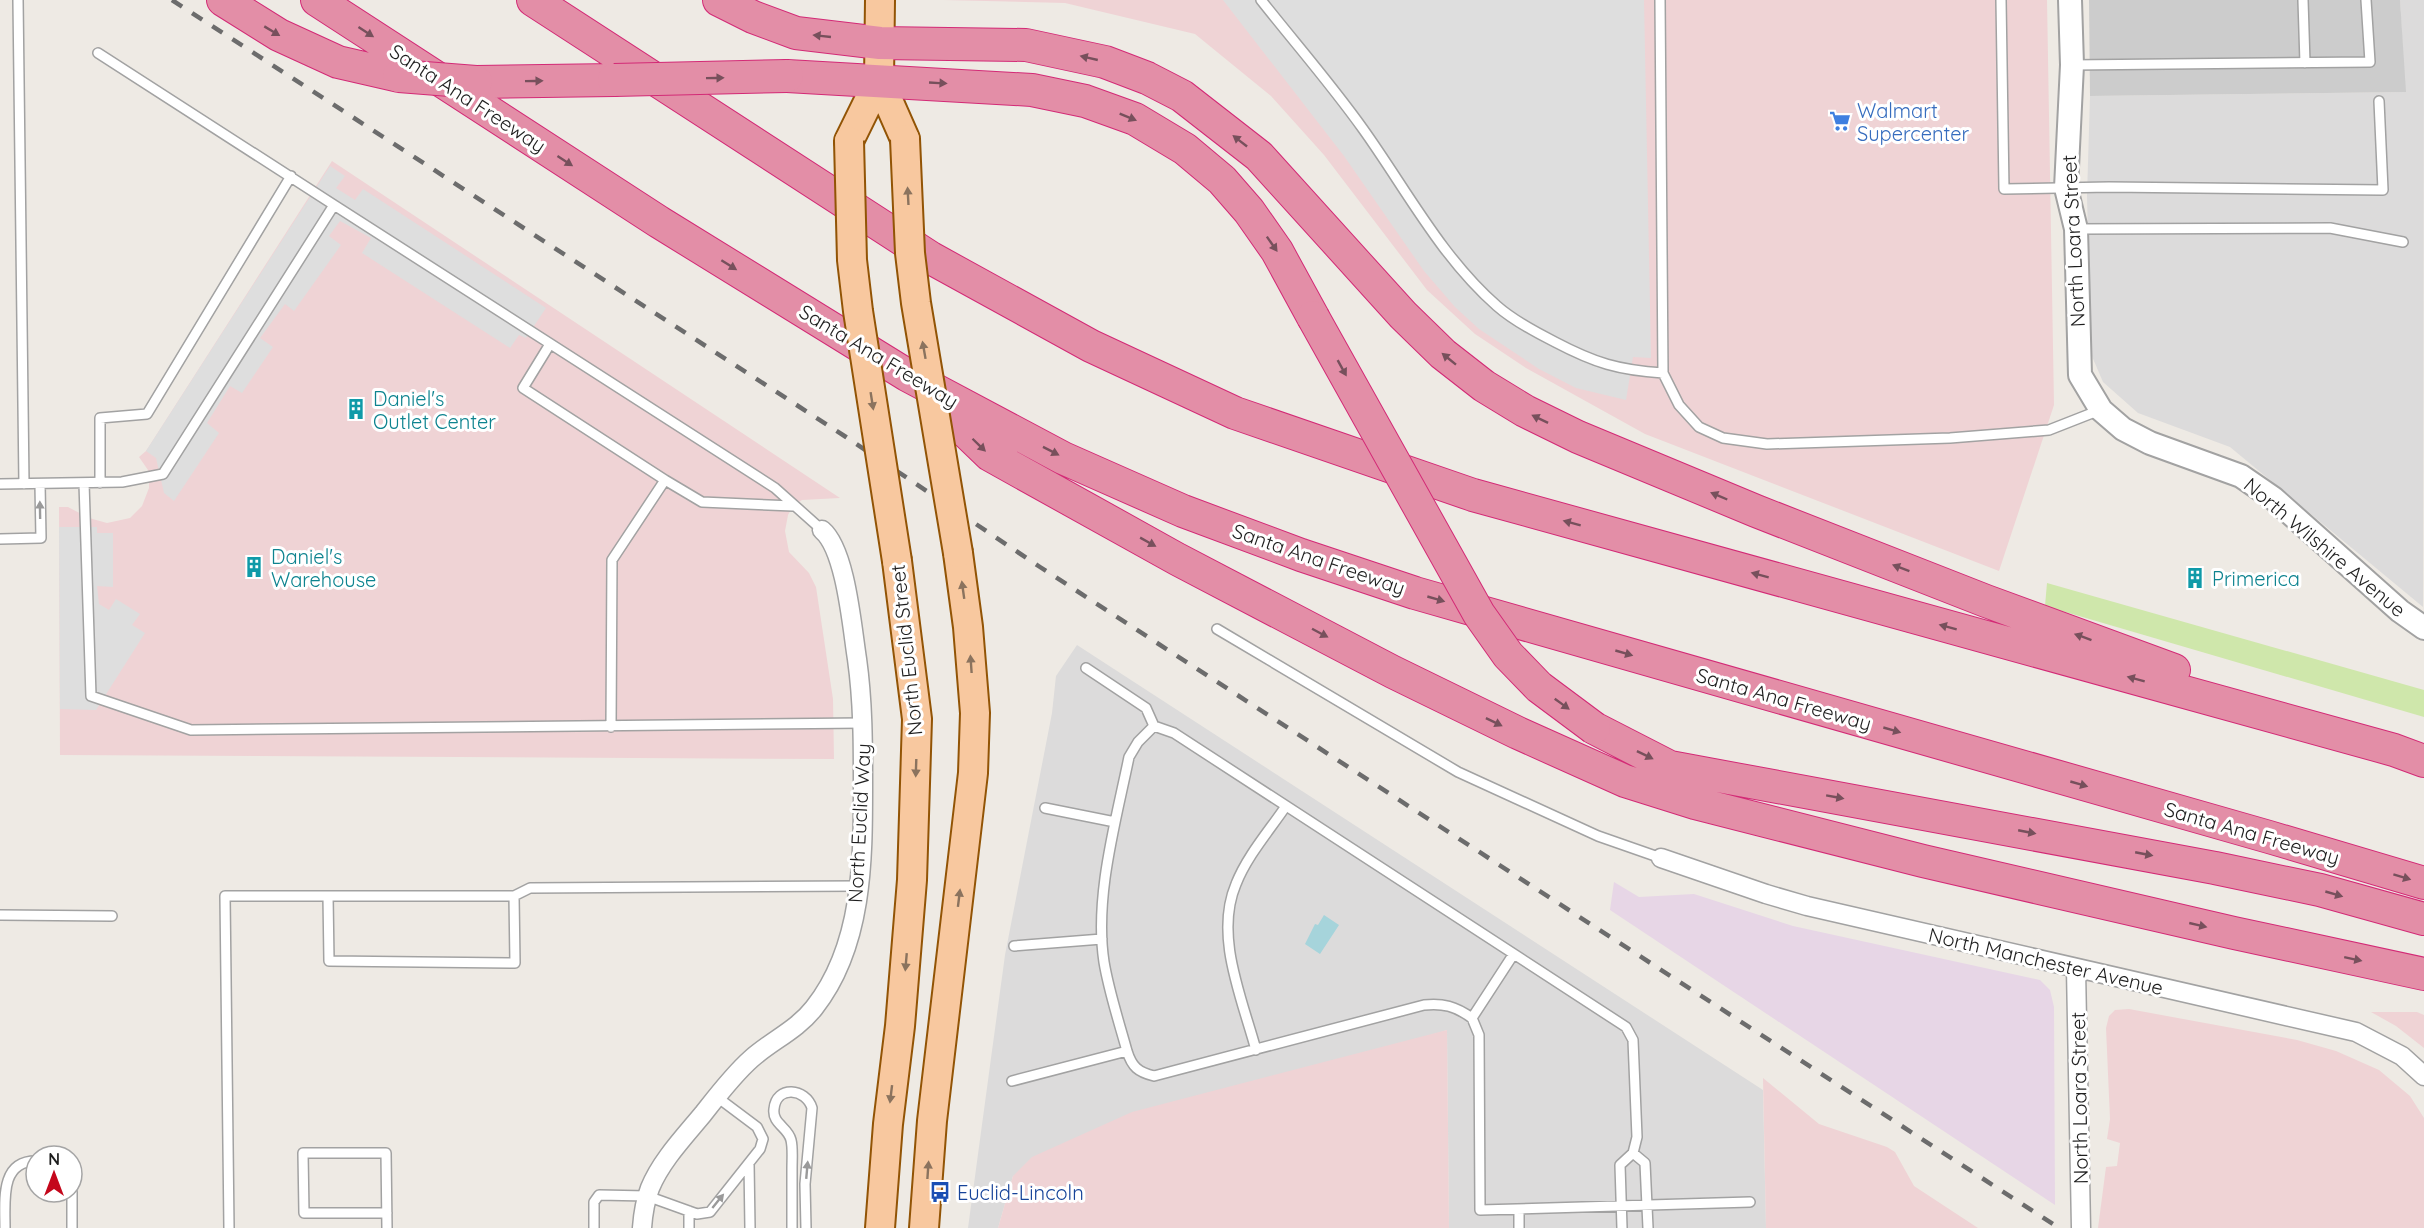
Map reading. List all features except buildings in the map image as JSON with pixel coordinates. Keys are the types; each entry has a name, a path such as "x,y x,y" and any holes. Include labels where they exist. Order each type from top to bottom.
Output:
{"highway":[{"path":"223,0 279,35 338,62 399,76 476,82 787,76 879,80 1032,90 1085,101 1135,119 1185,149 1222,180 1249,212 1277,251 1479,614 1508,655 1539,687 1594,728 1670,767 2215,868 2320,890 2424,919"},
{"name":"Santa Ana Freeway","path":"317,0 659,222 907,375 1063,458 1183,511 1395,586 2424,883"},
{"path":"533,0 932,258 1091,346 1235,413 1473,495 2394,750"},
{"path":"719,0 753,17 796,33 880,43 1026,45 1105,62 1147,78 1182,96 1259,156 1419,331 1443,354 1484,386 1525,411 1578,437 1756,511 1986,602 2424,761"},
{"path":"907,375 990,455 1177,559 1393,672 1518,734 1625,781 1695,803 1923,861 2234,933 2424,974"}],"main road":[{"name":"North Euclid Street","path":"880,0 879,80 849,141 853,270 917,719 912,880 880,1228"},
{"name":"North Euclid Street","path":"879,80 905,139 910,253 916,303 958,553 968,627 975,713 973,773 932,1122 924,1228"}],"street":[{"name":"North Loara Street","path":"2070,0 2072,65 2066,188 2076,229 2080,375"},
{"name":"North Wilshire Avenue","path":"2080,375 2101,410 2123,429 2150,443 2241,476 2281,505 2400,611 2424,628"},
{"name":"North Euclid Way","path":"642,1228 647,1196 664,1164 717,1097 751,1059 789,1032 814,1009 835,975 852,927 859,886 863,814 863,723 860,685 844,579 830,536 822,530"},
{"name":"North Manchester Avenue","path":"1661,858 1807,906 2356,1032 2402,1056 2424,1076"},
{"name":"North Loara Street","path":"2076,969 2081,1228"}],"lane":[{"path":"18,0 24,484"},
{"path":"1261,0 1362,128 1429,229 1470,280 1498,307 1528,328 1600,364 1634,371 1663,373"},
{"path":"1660,0 1663,373 1679,405 1699,427 1723,438 1767,444 1950,438 2049,430 2101,410"},
{"path":"2001,0 2004,189 2383,190 2379,101"},
{"path":"2303,0 2305,63"},
{"path":"2072,65 2370,62 2366,0"},
{"path":"98,53 775,488 822,530"},
{"path":"100,483 100,418 147,414 291,176"},
{"path":"0,484 122,482 163,474 334,205"},
{"path":"2076,229 2330,228 2403,242"},
{"path":"550,344 524,387 702,502 793,506"},
{"path":"611,727 612,560 665,480"},
{"path":"84,483 91,696 191,730 863,723"},
{"path":"0,539 41,538 40,484"},
{"path":"1217,629 1458,772 1598,836 1661,858"},
{"path":"1086,668 1146,708 1154,726 1174,734 1626,1027 1633,1040 1637,1137 1633,1153 1620,1165 1622,1228"},
{"path":"1154,726 1138,742 1129,757 1106,878 1102,939 1104,962 1127,1051 1131,1063 1139,1072 1154,1076 1424,1005 1441,1004 1458,1008 1472,1018 1479,1035 1480,1210 1750,1202"},
{"path":"1256,1050 1230,954 1227,919 1233,893 1242,871 1286,806"},
{"path":"1045,808 1116,822"},
{"path":"230,1228 225,896 514,896 530,888 859,886"},
{"path":"328,896 329,961 515,963 514,896"},
{"path":"0,915 112,916"},
{"path":"1014,946 1102,939"},
{"path":"1472,1018 1514,955"},
{"path":"1012,1081 1127,1051"},
{"path":"792,1228 791,1139 777,1123 773,1110 779,1097 794,1091 808,1099 812,1108 805,1184 806,1228"},
{"path":"594,1228 594,1203 599,1195 647,1196 689,1211 703,1214 710,1212 762,1145 761,1132 717,1097"},
{"path":"387,1213 304,1213 303,1154 386,1153 387,1213 387,1228"},
{"path":"1633,1153 1645,1163 1648,1228"},
{"path":"5,1228 5,1181 13,1168 24,1162"},
{"path":"749,1163 750,1228"},
{"path":"72,1204 72,1228"},
{"path":"1519,1209 1519,1228"},
{"path":"689,1211 689,1228"}],"shaded area":[{"path":"943,0 2047,0 2054,405 1999,571 1645,434 1526,368 1475,334 1427,290 1324,155 1271,96 1195,34 1065,3"},
{"path":"1223,0 1644,0 1651,358 1633,357 1626,400 1576,388 1539,369 1479,329 1455,307 1424,271 1344,156"},
{"path":"2089,0 2400,0 2406,92 2090,96"},
{"path":"2400,0 2424,0 2423,607 2230,447 2138,413 2103,382 2091,354 2087,196 2090,96 2405,92"},
{"path":"332,161 840,498 802,500 793,506 788,515 785,531 789,552 809,573 816,587 833,699 834,759 60,755 59,507 68,507 89,518 107,523 130,518 142,506 149,488 149,479 148,470 139,457 146,451"},
{"path":"330,166 345,176 336,188 355,200 363,189 546,308 526,338 519,335 510,348 362,253 371,238 340,221 329,236 341,245 294,311 285,304 260,338 273,347 242,393 230,386 207,423 219,433 174,501 164,493 156,458 146,451"},
{"path":"59,527 97,527 97,533 113,533 113,587 97,586 99,604 109,610 116,599 140,614 132,625 145,633 96,710 60,709"},
{"path":"1077,645 1763,1090 1766,1228 1449,1228 1447,1030 1013,1176 998,1228 968,1228 1005,955 1052,713 1056,676"},
{"path":"1614,882 1639,897 1694,894 1793,926 2040,980 2050,990 2054,1007 2055,1205 1610,910"},
{"path":"2129,1009 2297,1040 2336,1051 2379,1070 2410,1096 2424,1118 2424,1228 2098,1228 2106,1167 2117,1166 2120,1143 2107,1139 2110,1119 2106,1028 2109,1016 2115,1010"},
{"path":"2371,1012 2417,1012 2424,1015 2424,1048 2396,1026"},
{"path":"1447,1030 1449,1228 998,1228 1013,1176 1032,1157 1132,1112"},
{"path":"1763,1078 1819,1124 1887,1147 1895,1152 1914,1186 1978,1228 1766,1228"}],"green space":[{"path":"2047,583 2424,690 2424,717 2045,606"}],"water":[{"path":"1324,915 1339,925 1320,954 1305,944 1315,924 1318,925"}],"railway":[{"path":"172,0 2059,1228"}],"place":[{"name":"Walmart Supercenter","path":"1840,121"},
{"name":"Daniel's Outlet Center","path":"356,409"},
{"name":"Daniel's Warehouse","path":"254,567"},
{"name":"Primerica","path":"2195,578"},
{"name":"Euclid-Lincoln","path":"940,1192"}]}
